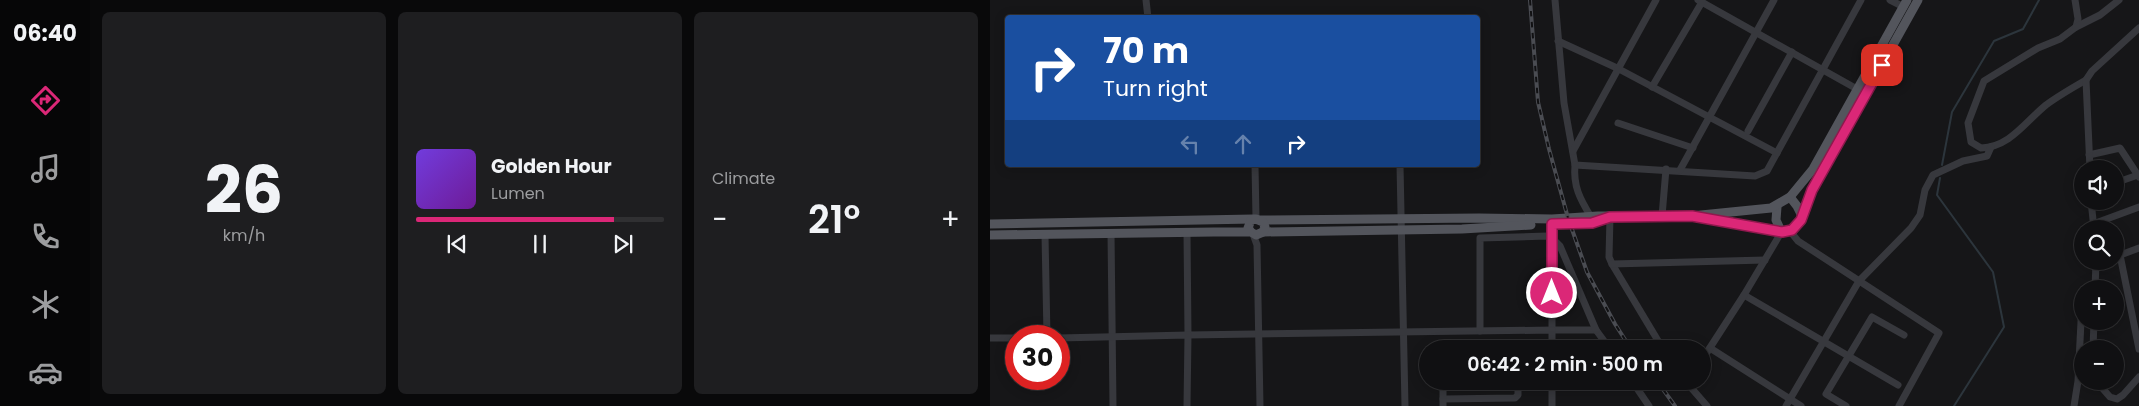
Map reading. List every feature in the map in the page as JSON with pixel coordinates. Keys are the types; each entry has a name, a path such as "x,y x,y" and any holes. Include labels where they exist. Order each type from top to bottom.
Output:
{"main road":[{"path":"1692,216 1784,231 1796,227 1812,190 1918,0"},
{"path":"990,235 1401,230 1479,223 1591,217 1692,216 1764,210 1777,206 1790,197 1813,169 1905,3"},
{"path":"1790,197 1802,216"},
{"path":"1777,206 1776,220 1784,231"},
{"path":"990,224 1257,219 1400,219 1552,224 1592,223 1610,217"},
{"path":"1257,219 1265,227 1257,233"},
{"path":"1257,219 1248,225 1257,233"}],"street":[{"path":"1146,0 1148,15"},
{"path":"1555,0 1564,103 1575,165 1574,179 1577,192 1591,217"},
{"path":"1573,151 1656,0"},
{"path":"1680,170 1774,0"},
{"path":"1575,165 1666,169 1755,176 1767,171 1861,0"},
{"path":"1890,0 1905,3"},
{"path":"2075,0 2078,19 2076,28"},
{"path":"2119,0 2100,15 2060,39 2038,48 1984,81 1968,123 1969,138 1977,147 1991,147 2008,139 2046,105 2086,80 2092,71 2139,28"},
{"path":"1652,87 1700,1 1857,89"},
{"path":"1558,41 1617,68 1777,153"},
{"path":"1748,131 1792,52"},
{"path":"2086,80 2089,160"},
{"path":"1618,123 1693,148"},
{"path":"1786,406 1859,281 1911,228 1920,216 1925,190 1933,175 1963,161 1987,156 1991,147"},
{"path":"2089,155 2120,148 2138,176 2124,180"},
{"path":"1255,167 1257,219"},
{"path":"1400,167 1400,219 1405,333 1405,406"},
{"path":"1662,216 1666,169"},
{"path":"2108,220 2139,207"},
{"path":"1610,217 1609,257 1658,340"},
{"path":"1479,223 1480,331"},
{"path":"1552,224 1552,340"},
{"path":"1711,346 1784,231 1939,333 1898,406"},
{"path":"1187,232 1187,406"},
{"path":"1111,233 1113,406"},
{"path":"1257,233 1260,406"},
{"path":"1045,235 1047,325"},
{"path":"1480,238 1547,236 1552,238 1560,246 1596,330 1603,340"},
{"path":"2124,254 2139,248"},
{"path":"1612,264 1765,260"},
{"path":"2121,270 2139,349"},
{"path":"1744,295 1898,385"},
{"path":"1846,406 1826,394 1872,317 1904,336"},
{"path":"1070,338 1188,334 1258,335 1596,330"},
{"path":"2074,406 2078,381 2081,330"},
{"path":"990,338 1005,338"},
{"path":"1711,349 1801,406"},
{"path":"2103,390 2110,398 2117,399 2139,377"},
{"path":"1443,390 1443,403 1515,398 1518,396 1518,390"},
{"path":"1552,390 1552,406"},
{"path":"1638,390 1649,406"},
{"path":"1694,390 1707,406"}],"waterway":[{"path":"1942,165 1952,112 1994,41 2023,29 2039,0"},
{"path":"1940,178 1937,195 1993,272 2004,327 1954,406"}],"railway":[{"path":"1530,0 1538,102 1568,218 1587,272 1625,340"},
{"path":"1663,390 1675,406"}],"route":[{"path":"1552,293 1552,224 1592,223 1610,217 1692,216 1782,232 1790,231 1796,227 1801,220 1812,190 1882,65"}]}
